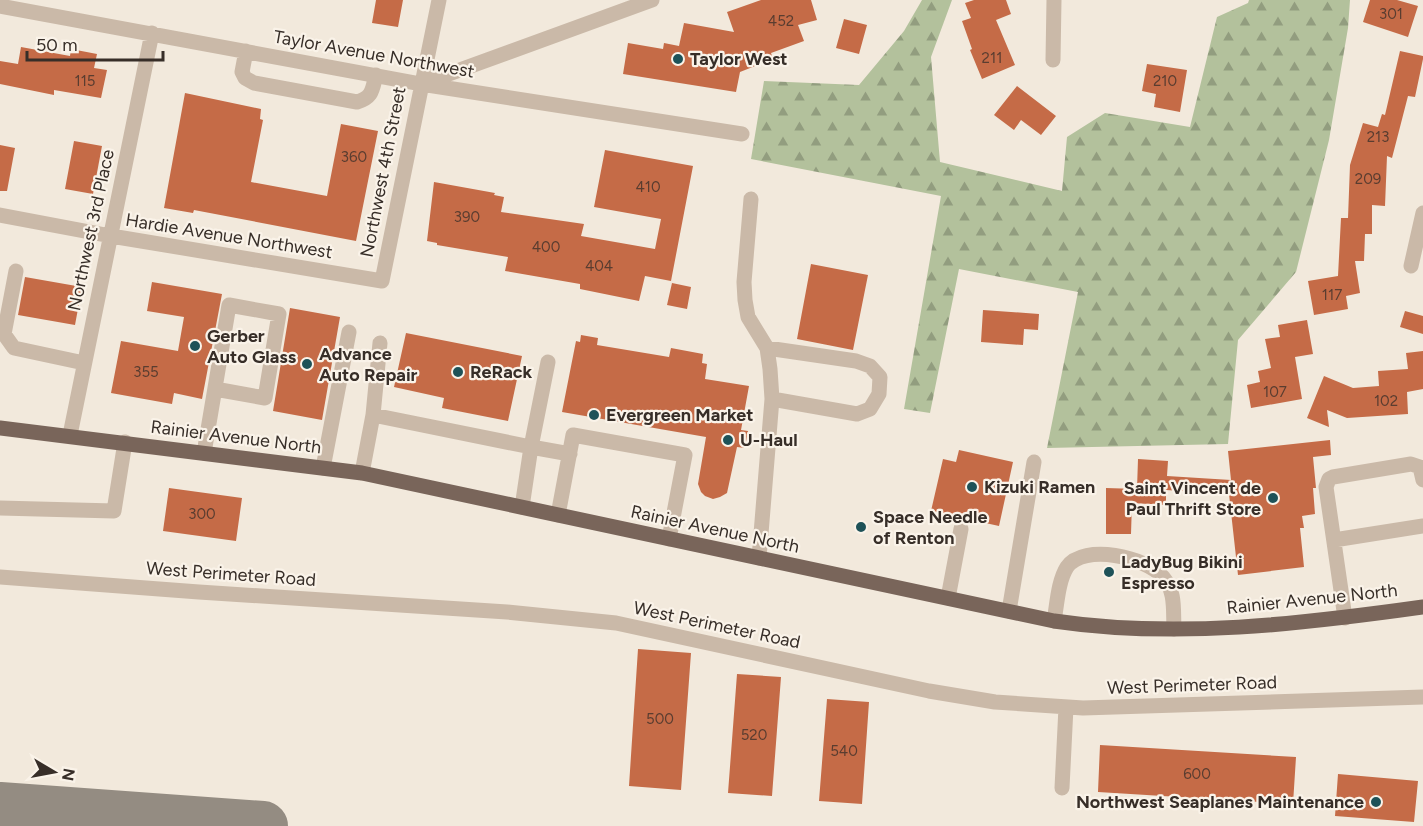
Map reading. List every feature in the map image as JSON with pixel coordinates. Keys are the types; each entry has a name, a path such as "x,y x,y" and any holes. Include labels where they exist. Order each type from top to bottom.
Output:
{"main road":[{"name":"Rainier Avenue North","path":"0,428 362,473 1054,621 1095,627 1174,629 1345,618 1423,607"}],"street":[{"name":"Northwest 4th Street","path":"382,281 439,0"},
{"path":"421,84 652,0"},
{"path":"1053,60 1054,0"},
{"name":"Taylor Avenue Northwest","path":"2,4 421,84 742,134"},
{"name":"Northwest 3rd Place","path":"70,435 152,33"},
{"path":"246,51 242,72 245,78 254,83 357,102 367,99 372,92 376,75"},
{"path":"752,199 744,282 745,300 748,317 766,348 770,369 771,399 759,558"},
{"path":"1411,266 1423,213"},
{"name":"Hardie Avenue Northwest","path":"0,215 382,281"},
{"path":"16,271 4,334 14,348 84,363"},
{"path":"204,453 229,305 279,314 265,398 215,389"},
{"path":"323,468 349,332"},
{"path":"362,473 373,415 380,343"},
{"path":"766,348 856,361 870,366 880,377 879,394 870,410 857,414 771,399"},
{"path":"522,507 548,362"},
{"path":"373,415 570,454"},
{"path":"558,515 573,435 685,455 669,539"},
{"path":"0,508 114,511 125,442"},
{"path":"1009,611 1034,462"},
{"path":"1345,618 1326,487 1332,477 1411,464 1420,467 1423,480"},
{"path":"1334,540 1423,526"},
{"path":"948,598 962,529"},
{"path":"1054,621 1066,568 1078,557 1093,555 1128,557 1147,564 1163,576 1173,593 1174,629"},
{"name":"West Perimeter Road","path":"0,577 507,612 616,623 929,691 995,702 1106,707 1423,697"},
{"path":"1062,788 1066,707"}],"green space":[{"path":"922,0 952,0 931,57 940,162 1062,191 1067,137 1105,113 1190,127 1217,17 1248,3 1249,0 1350,0 1348,28 1329,140 1296,272 1238,340 1228,444 1047,448 1078,292 959,269 930,413 904,409 941,196 751,159 764,81 859,85 904,31"}],"building":[{"path":"376,0 403,0 398,27 372,23"},
{"path":"761,0 811,0 817,20 798,25 804,41 771,53 773,59 740,72 736,92 623,74 628,43 663,49 664,43 679,46 684,23 734,32 727,12"},
{"path":"974,0 1006,0 1011,14 996,20 1015,65 982,79 970,50 972,49 962,21 971,18 965,3"},
{"path":"1370,0 1397,0 1418,6 1408,37 1363,22"},
{"path":"844,19 867,25 859,54 836,48"},
{"path":"21,47 70,56 71,49 97,54 94,68 107,70 101,98 54,90 54,95 0,84 0,61 18,64"},
{"path":"1400,51 1423,56 1423,59 1415,97 1408,96 1392,158 1387,156 1385,206 1372,205 1372,234 1365,234 1364,261 1355,261 1360,293 1346,296 1348,309 1314,315 1308,281 1338,276 1341,218 1348,218 1350,165 1363,123 1378,127 1382,114 1385,115"},
{"path":"1147,64 1187,70 1180,112 1154,107 1156,94 1142,91"},
{"path":"1017,86 1056,116 1041,135 1021,120 1014,130 994,115"},
{"path":"185,93 261,109 260,119 263,120 251,182 327,196 341,124 378,131 356,241 194,210 193,213 164,208"},
{"path":"74,141 102,146 93,194 65,189"},
{"path":"0,145 15,148 7,191 0,191"},
{"path":"605,150 693,166 671,281 645,276 639,301 580,289 580,284 505,271 508,257 437,245 437,243 427,241 434,182 495,193 494,195 504,197 501,212 584,224 581,236 655,249 661,219 594,207"},
{"path":"811,264 868,275 853,350 797,339"},
{"path":"25,277 82,287 75,325 18,315"},
{"path":"152,282 222,294 202,399 174,393 172,404 111,393 121,341 178,351 184,317 147,311"},
{"path":"672,283 691,287 687,309 667,305"},
{"name":"Advance Auto Repair","path":"290,308 340,317 322,420 273,411"},
{"path":"983,310 1039,314 1038,330 1024,329 1023,345 981,342"},
{"path":"1405,311 1423,316 1423,334 1400,327"},
{"path":"1307,320 1313,354 1295,357 1302,399 1251,408 1247,385 1260,382 1258,371 1271,368 1265,339 1280,337 1278,325"},
{"name":"ReRack","path":"406,333 522,356 508,421 442,408 444,398 394,387"},
{"path":"581,335 598,338 597,345 669,357 671,348 703,354 702,363 707,364 705,379 749,386 741,430 748,431 745,448 737,447 727,493 713,499 701,492 698,484 706,437 562,412 576,341 580,342"},
{"path":"1423,351 1423,389 1407,392 1408,414 1347,418 1327,410 1329,427 1307,418 1324,376 1353,388 1379,386 1378,371 1408,369 1406,353"},
{"name":"Saint Vincent de Paul Thrift Store","path":"1330,440 1331,455 1313,457 1316,488 1313,488 1315,514 1302,516 1304,528 1300,528 1304,567 1238,575 1229,494 1166,490 1166,505 1132,503 1131,534 1106,534 1106,488 1137,489 1138,459 1168,461 1167,476 1231,480 1228,451"},
{"name":"Kizuki Ramen","path":"959,450 1013,462 999,526 931,511 943,459 956,462"},
{"path":"169,488 242,498 236,541 163,531"},
{"path":"638,649 691,653 681,790 629,786"},
{"path":"737,674 781,677 772,796 728,793"},
{"path":"827,699 869,702 862,804 819,801"},
{"path":"1100,745 1296,757 1293,804 1098,792"},
{"name":"Northwest Seaplanes Maintenance","path":"1338,774 1418,781 1414,822 1335,816"}],"taxiway":[{"path":"0,807 263,826"}],"place":[{"name":"Taylor West","path":"678,59"},
{"name":"Gerber Auto Glass","path":"195,346"},
{"name":"Advance Auto Repair","path":"307,364"},
{"name":"ReRack","path":"458,372"},
{"name":"Evergreen Market","path":"594,415"},
{"name":"U-Haul","path":"728,440"},
{"name":"Kizuki Ramen","path":"972,487"},
{"name":"Saint Vincent de Paul Thrift Store","path":"1273,498"},
{"name":"Space Needle of Renton","path":"861,527"},
{"name":"LadyBug Bikini Espresso","path":"1109,572"},
{"name":"Northwest Seaplanes Maintenance","path":"1376,802"}]}
